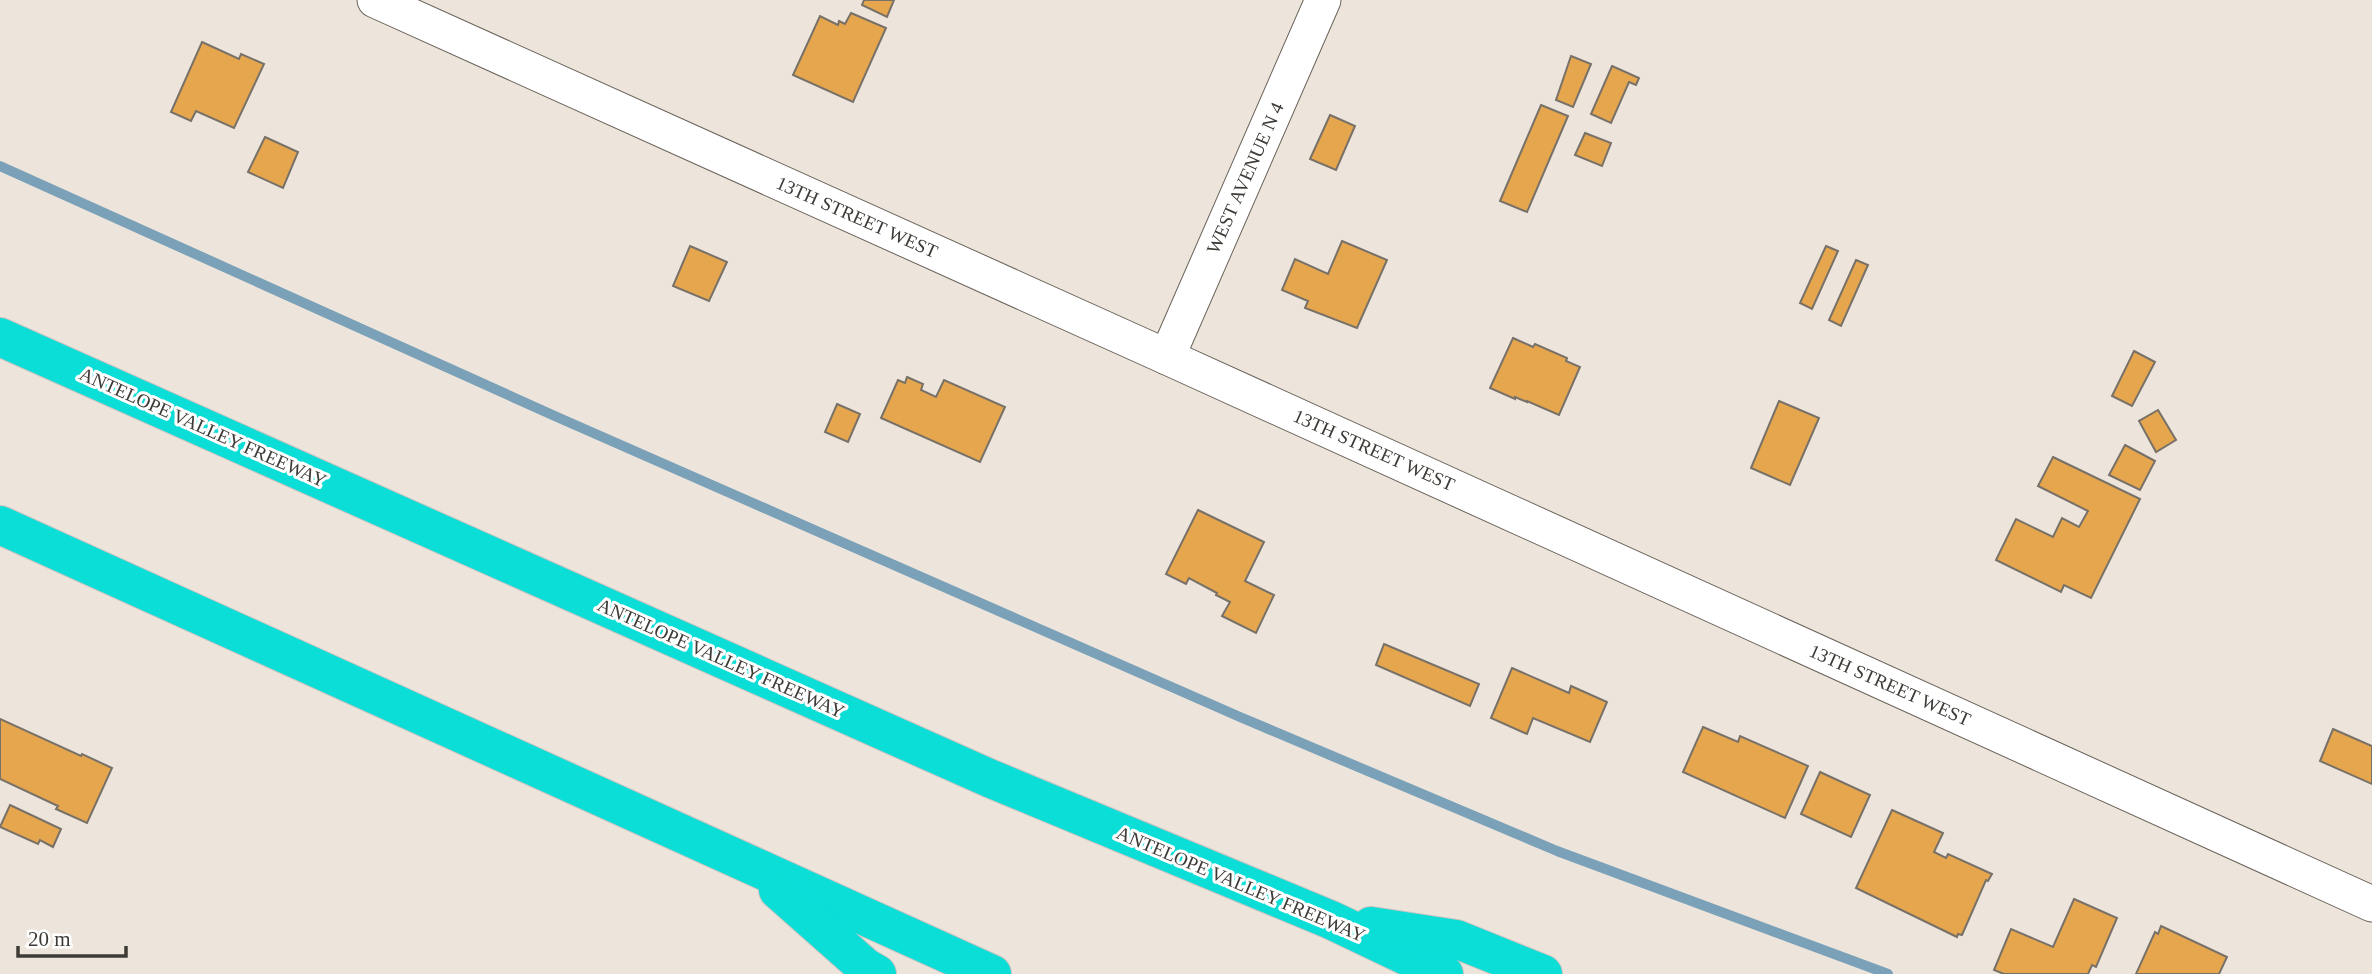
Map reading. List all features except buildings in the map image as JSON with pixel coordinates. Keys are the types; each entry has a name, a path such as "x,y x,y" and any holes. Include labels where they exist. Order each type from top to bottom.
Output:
{"highway":[{"name":"ANTELOPE VALLEY FREEWAY","path":"0,337 989,778 1331,920 1444,974"},
{"path":"0,525 992,974"},
{"path":"748,863 865,967 877,974"},
{"path":"1331,920 1456,939 1543,974"}],"street":[{"name":"13TH STREET WEST","path":"375,0 1167,356 2372,904"},
{"name":"WEST AVENUE N 4","path":"1167,356 1324,0"}],"waterway":[{"path":"0,166 557,417 1240,717 1557,851 1888,974"}]}
